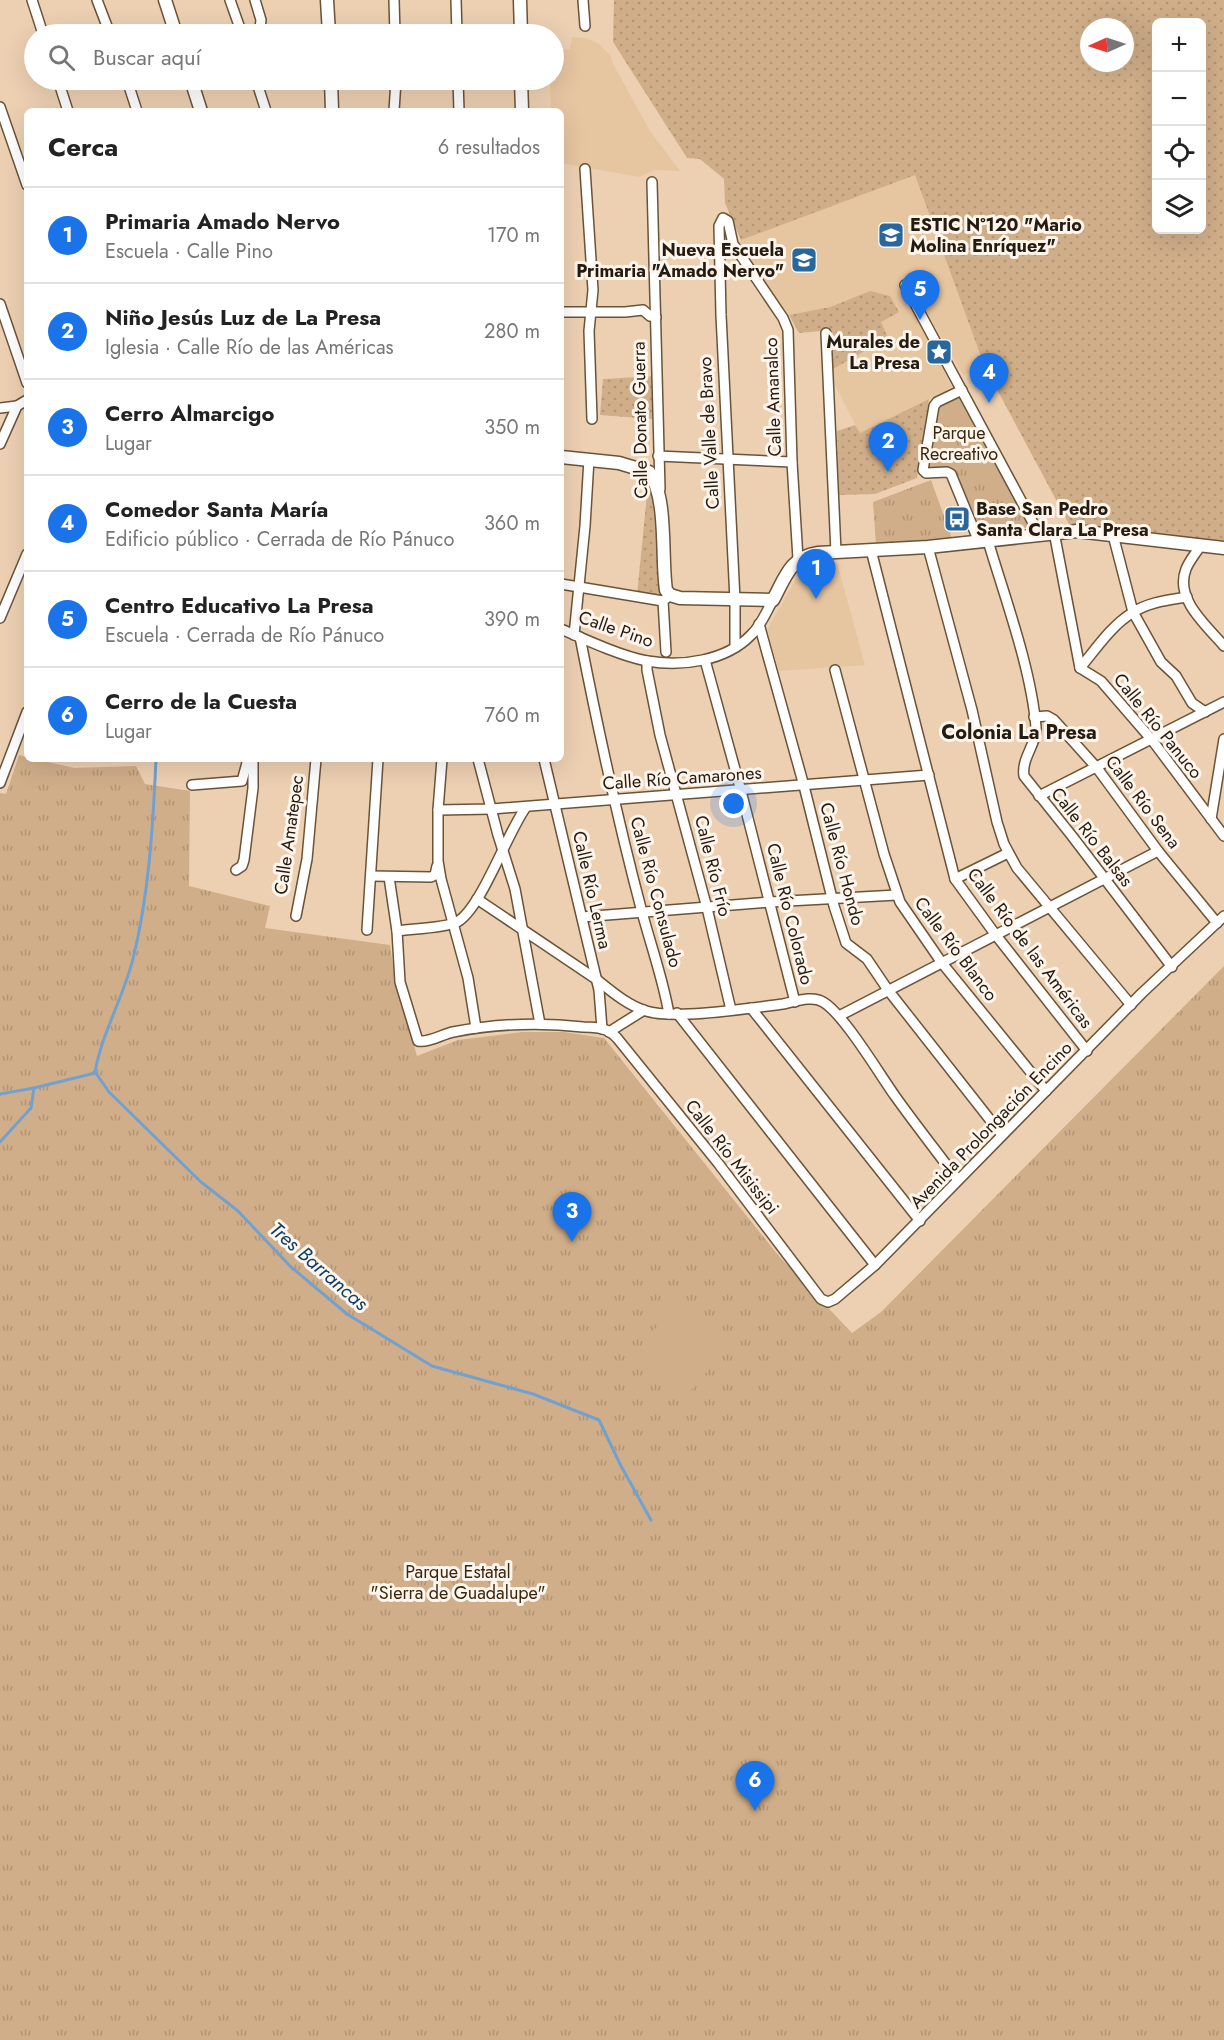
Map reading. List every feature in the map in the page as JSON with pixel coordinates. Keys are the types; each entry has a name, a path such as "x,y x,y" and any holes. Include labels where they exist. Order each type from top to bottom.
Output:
{"street":[{"path":"32,0 40,24"},
{"path":"98,0 106,24"},
{"path":"165,0 173,24"},
{"path":"230,0 238,24"},
{"path":"255,0 261,24"},
{"path":"327,0 328,24"},
{"path":"394,0 395,24"},
{"path":"456,0 457,24"},
{"path":"520,0 520,24"},
{"path":"583,0 585,26"},
{"path":"61,90 67,108"},
{"path":"130,90 136,108"},
{"path":"194,90 200,108"},
{"path":"259,90 265,108"},
{"path":"331,90 332,108"},
{"path":"394,108 395,90"},
{"path":"458,90 459,108"},
{"path":"521,90 522,108"},
{"path":"0,107 24,176"},
{"path":"585,169 593,290 589,331 592,419"},
{"name":"Calle Donato Guerra","path":"652,182 658,456 664,581 667,598 666,652"},
{"name":"Calle Valle de Bravo","path":"723,218 719,226 719,242 735,600 735,647"},
{"name":"Calle Amanalco","path":"723,218 728,221 733,243 783,318 788,330 795,562"},
{"path":"905,285 1039,534"},
{"path":"0,304 24,374"},
{"path":"564,312 643,310 652,317 656,317"},
{"path":"826,333 836,552"},
{"path":"962,390 937,402 934,406 923,470 926,473 950,473 983,542 1024,666 1034,717"},
{"path":"0,408 16,406 24,402"},
{"path":"0,444 16,406"},
{"path":"658,456 792,462"},
{"path":"564,457 620,463 644,470 652,477 660,503"},
{"name":"Calle Río Consulado","path":"589,459 577,636 642,912 665,993 673,1014 875,1265"},
{"path":"795,562 812,554 928,547 1077,531 1224,548"},
{"path":"1054,532 1080,668"},
{"path":"1113,534 1132,612 1161,662 1176,676 1192,703 1205,712"},
{"path":"1201,545 1186,570 1187,597 1192,610 1224,646"},
{"path":"928,547 972,710 997,822 1008,853 1017,868 1131,1005"},
{"name":"Calle Río de las Américas","path":"871,550 955,879 1087,1051"},
{"path":"0,618 24,561"},
{"name":"Calle Pino","path":"564,630 647,661 666,663 705,660 735,647 750,637 795,562"},
{"path":"564,584 667,598 773,600"},
{"path":"1080,668 1112,629 1132,612 1162,601 1187,597"},
{"name":"Calle Río Hondo","path":"759,624 804,786 832,899 846,943 867,959 888,990 1002,1135"},
{"name":"Calle Río Colorado","path":"705,660 795,1002 819,1000 839,1016 897,1099 958,1180"},
{"name":"Calle Río Frío","path":"647,661 660,735 707,908 731,1010"},
{"name":"Calle Río Panuco","path":"1080,668 1101,681 1152,740 1224,836"},
{"name":"Calle Río Blanco","path":"835,670 884,854 904,909 942,963 1046,1091"},
{"path":"1039,796 1224,702 1224,711"},
{"name":"Calle Río Sena","path":"1034,717 1047,716 1054,720 1097,768 1158,851 1216,923"},
{"name":"Calle Río Balsas","path":"1034,717 1036,733 1023,772 1026,779 1172,967"},
{"path":"0,783 24,720"},
{"path":"1211,819 1224,742"},
{"path":"192,785 242,781 247,762"},
{"path":"236,870 243,863 246,849 252,796 252,762"},
{"name":"Calle Amatepec","path":"296,916 308,849 316,762"},
{"path":"367,930 378,762"},
{"path":"371,876 431,877 436,873 442,762"},
{"path":"479,762 502,849 516,889 540,1024"},
{"name":"Calle Río Lerma","path":"545,762 606,1030"},
{"name":"Calle Río Camarones","path":"438,810 526,807 866,782 929,775"},
{"path":"397,931 453,924 464,916 477,899 526,807"},
{"path":"839,1016 1158,851"},
{"path":"955,879 1008,853"},
{"path":"438,861 468,978 476,1028"},
{"path":"389,877 397,931 400,982 419,1041 450,1032 476,1028 540,1024 606,1030 644,1010"},
{"path":"582,917 770,902 897,895"},
{"path":"477,899 614,993 644,1010 673,1014 795,1002"},
{"name":"Avenida Prolongación Encino","path":"828,1302 835,1299 875,1265 1131,1005 1224,916"},
{"path":"751,1008 920,1221"},
{"name":"Calle Río Misissipi","path":"606,1030 617,1038 718,1163 821,1299 828,1302"}],"shaded area":[{"path":"572,37 586,38 599,44 611,56 612,62 650,131 680,171 655,170 639,177 564,164 564,108 551,108 550,90 564,90 564,50 570,49"},
{"path":"915,174 984,365 963,375 908,279 899,282 952,387 860,434 833,381 833,369 888,338 870,291 830,307 789,315 738,244 741,240"},
{"path":"837,563 865,665 779,671 767,630 802,568 811,564"}],"green space":[{"path":"614,0 1224,0 1224,542 1070,526 984,365 915,175 741,240 725,203 724,179 700,159 687,158 613,42"},
{"path":"870,291 890,296 899,312 881,322 888,338 833,369 832,330 799,333 789,315 830,307"},
{"path":"656,376 652,419 600,415 603,379"},
{"name":"Parque Recreativo","path":"963,394 1032,527 983,533 954,470 926,472 939,407"},
{"path":"962,398 988,450 971,459 944,407"},
{"path":"929,399 917,478 875,494 839,495 837,431 855,425 860,433"},
{"path":"992,456 1009,491 994,498 977,464"},
{"path":"931,480 953,541 876,546 873,502"},
{"path":"648,484 660,512 667,604 637,595"},
{"name":"Parque Estatal \"Sierra de Guadalupe\"","path":"19,755 24,756 24,762 48,762 74,768 136,766 145,784 190,791 189,886 270,906 265,928 390,945 394,972 417,1056 458,1040 522,1032 564,1032 604,1038 778,1255 852,1333 881,1312 1224,966 1224,2040 0,2040 0,793 6,794"},
{"path":"674,1301 729,1346 685,1397 638,1354"}],"waterway":[{"name":"Tres Barrancas","path":"156,762 143,910 129,973 102,1043 95,1072 109,1092 201,1182 238,1211 290,1266 347,1314 432,1366 533,1394 599,1420 651,1520"},
{"name":"Tres Barrancas","path":"0,1094 95,1073"},
{"name":"Tres Barrancas","path":"0,1142 31,1108 34,1088"}],"place":[{"name":"ESTIC N°120 \"Mario Molina Enríquez\"","path":"891,235"},
{"name":"Nueva Escuela Primaria \"Amado Nervo\"","path":"804,260"},
{"name":"Centro Educativo La Presa","path":"920,320"},
{"name":"Murales de La Presa","path":"939,352"},
{"name":"Comedor Santa María","path":"989,403"},
{"name":"Niño Jesús Luz de La Presa","path":"888,472"},
{"name":"Base San Pedro Santa Clara La Presa","path":"957,519"},
{"name":"Primaria Amado Nervo","path":"816,599"},
{"name":"Cerro Almarcigo","path":"572,1242"},
{"name":"Cerro de la Cuesta","path":"755,1811"}],"district":[{"name":"Colonia La Presa","path":"1019,732"}]}
